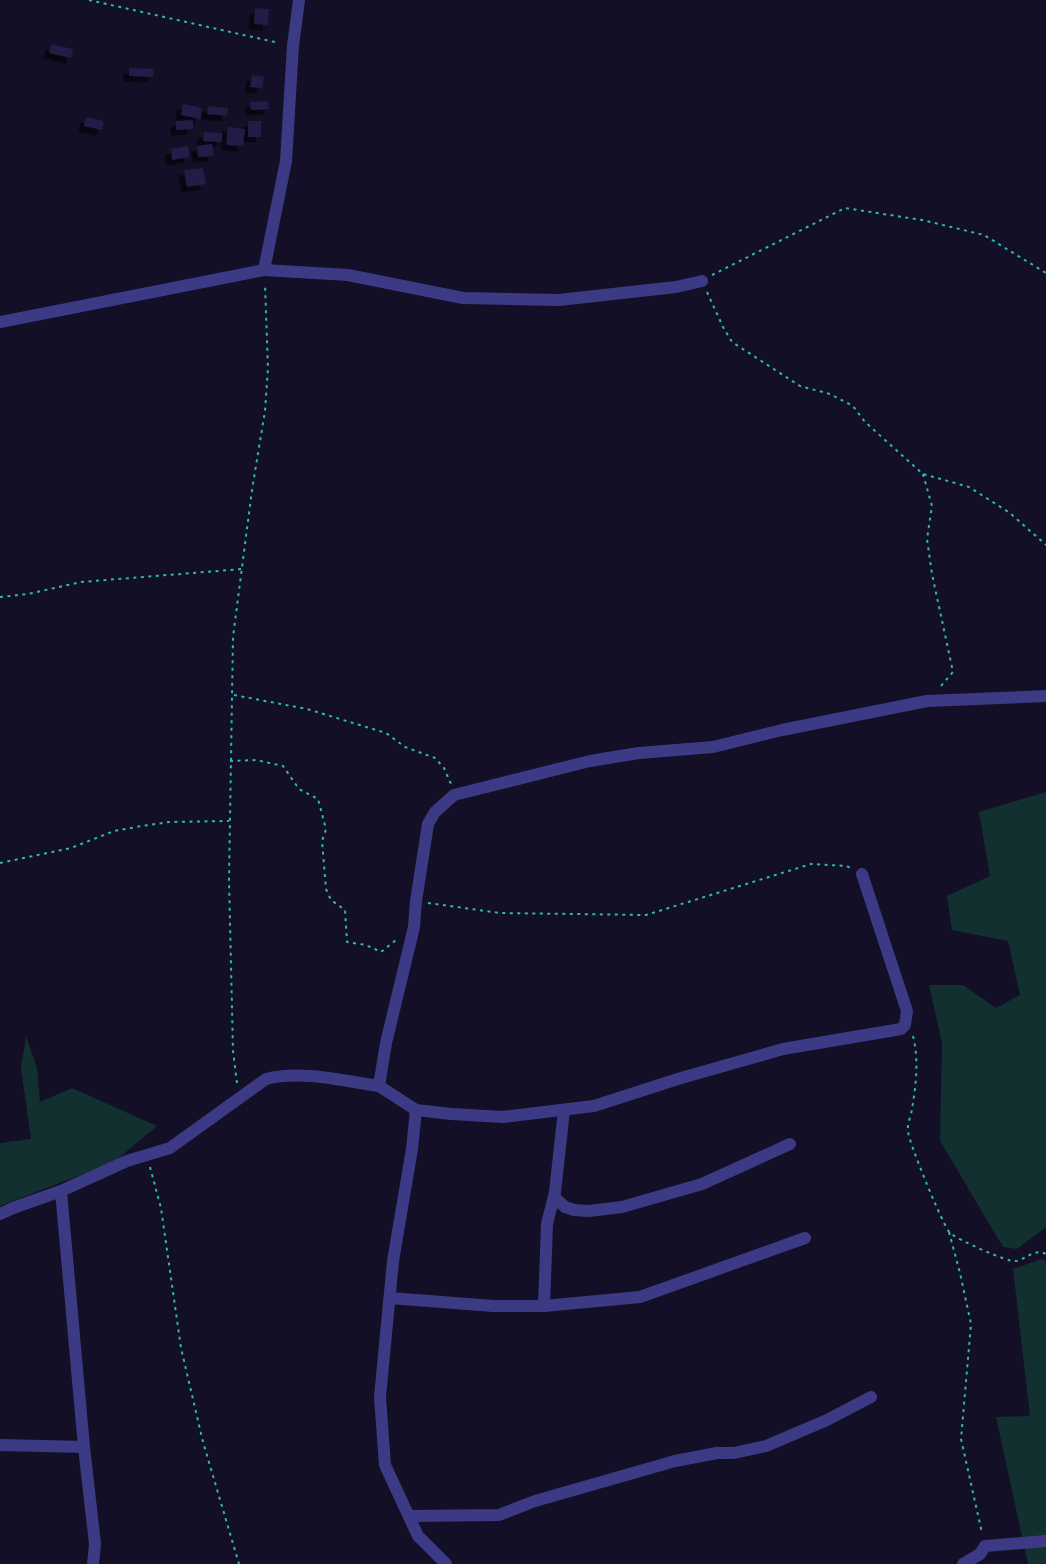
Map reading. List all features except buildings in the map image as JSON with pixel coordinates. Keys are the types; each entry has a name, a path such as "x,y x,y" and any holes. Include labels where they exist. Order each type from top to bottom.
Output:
{"street":[{"path":"264,270 286,161 293,46 299,0"},
{"path":"0,322 264,270 348,274 464,298 559,300 676,287 702,281"},
{"path":"379,1086 386,1043 414,927 428,824 435,812 454,795 590,762 639,753 713,747 782,730 927,700 1046,696"},
{"path":"0,1214 61,1191 127,1161 170,1148 266,1079 280,1076 295,1075 379,1086 416,1110 503,1117 594,1106 783,1048 901,1029 907,1017 862,874"},
{"path":"416,1110 412,1149 393,1261 380,1397 385,1465 418,1536 446,1564"},
{"path":"544,1306 547,1224 554,1197 564,1110"},
{"path":"554,1197 565,1207 574,1210 589,1211 622,1207 702,1184 790,1144"},
{"path":"61,1191 95,1544 93,1564"},
{"path":"390,1298 493,1306 544,1306 640,1297 805,1238"},
{"path":"409,1516 499,1515 535,1502 675,1461 766,1446 827,1420 871,1397"},
{"path":"0,1445 84,1447"},
{"path":"963,1564 980,1554 985,1546 1046,1541"}],"path":[{"path":"89,0 293,46"},
{"path":"1046,273 984,235 922,220 845,208 702,281 732,342 800,386 830,394 853,406 865,422 923,474 969,487 1010,513 1046,545"},
{"path":"240,1097 232,1051 229,821 234,695 233,637 265,411 268,368 264,270"},
{"path":"923,474 933,506 927,539 932,574 953,672 927,700"},
{"path":"0,597 27,594 81,582 242,569"},
{"path":"234,695 307,709 386,733 405,747 435,758 450,779 454,795"},
{"path":"230,760 256,760 283,766 299,789 318,799 326,829 322,841 326,889 331,900 345,910 347,942 366,945 381,952 414,927"},
{"path":"0,863 71,848 114,831 142,825 229,821"},
{"path":"416,901 500,913 645,915 811,864 847,866 862,874"},
{"path":"907,1017 917,1051 908,1132 918,1164 949,1232 971,1324 961,1439 985,1546"},
{"path":"147,1155 161,1208 181,1348 202,1442 239,1564"},
{"path":"949,1232 1005,1261 1016,1261 1033,1253 1046,1254"}],"green space":[{"path":"1046,792 1046,1227 1017,1249 1003,1247 940,1141 942,1043 929,985 963,985 996,1008 1020,995 1008,941 952,930 947,896 990,876 979,812"},
{"path":"26,1036 37,1068 40,1102 72,1088 157,1126 114,1162 0,1206 0,1143 31,1139 21,1068"},
{"path":"1041,1259 1046,1261 1046,1564 1028,1564 996,1417 1030,1416 1013,1269"}]}
